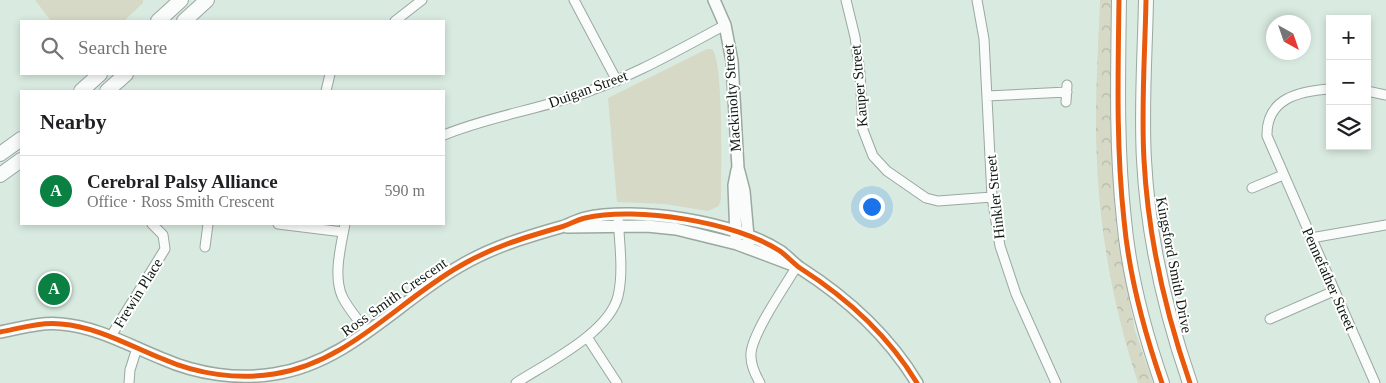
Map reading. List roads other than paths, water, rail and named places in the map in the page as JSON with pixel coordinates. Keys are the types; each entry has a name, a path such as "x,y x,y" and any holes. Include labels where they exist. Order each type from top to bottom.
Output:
{"main road":[{"path":"159,20 181,0"},
{"path":"185,20 207,0"},
{"path":"1119,0 1117,93 1124,222 1139,304 1162,383"},
{"name":"Kingsford Smith Drive","path":"1147,2 1143,99 1147,193 1166,307 1190,383"},
{"path":"82,90 99,75"},
{"path":"108,90 121,76"},
{"path":"0,154 20,139"},
{"path":"0,175 20,161"}],"street":[{"path":"396,20 422,0"},
{"path":"574,0 617,81"},
{"name":"Mackinolty Street","path":"714,0 725,25 732,61 738,168 744,191 749,248"},
{"name":"Kauper Street","path":"846,0 858,64 863,130 872,156 887,171 926,198 938,201 992,197"},
{"name":"Hinkler Street","path":"977,0 984,39 992,197 1000,246 1010,278 1056,383"},
{"path":"1119,27 1126,0"},
{"name":"Duigan Street","path":"445,135 497,117 572,97 617,81 725,25"},
{"path":"326,90 330,75"},
{"path":"988,96 1067,88 1066,102"},
{"name":"Pennefather Street","path":"1326,90 1298,95 1280,102 1270,114 1267,124 1267,136 1374,383"},
{"path":"1371,92 1386,95"},
{"name":"Mackinolty Street","path":"737,244 734,185 738,168"},
{"path":"1252,188 1283,175"},
{"path":"708,224 717,223 727,218 735,207"},
{"name":"Ross Smith Crescent","path":"619,221 654,216 708,224 748,235 780,251 797,266 852,306 883,337 916,383"},
{"name":"Ross Smith Crescent","path":"3,333 37,324 84,327 193,369 220,375 274,374 299,369 323,360 460,266 510,242 564,227 586,218 676,229 737,244 781,262 797,266"},
{"path":"516,383 587,337 604,323 613,311 618,296 620,279 619,221"},
{"path":"1311,238 1386,224"},
{"name":"Frewin Place","path":"111,336 165,249 163,235 153,225"},
{"path":"205,247 208,225"},
{"path":"294,225 344,228 338,278 339,288 343,299 366,331"},
{"path":"760,383 754,371 751,358 754,340 797,266"},
{"path":"1270,318 1334,290"},
{"path":"587,337 617,383"},
{"path":"129,383 130,370 137,348"}],"place":[{"name":"Cerebral Palsy Alliance","path":"54,289"}]}
